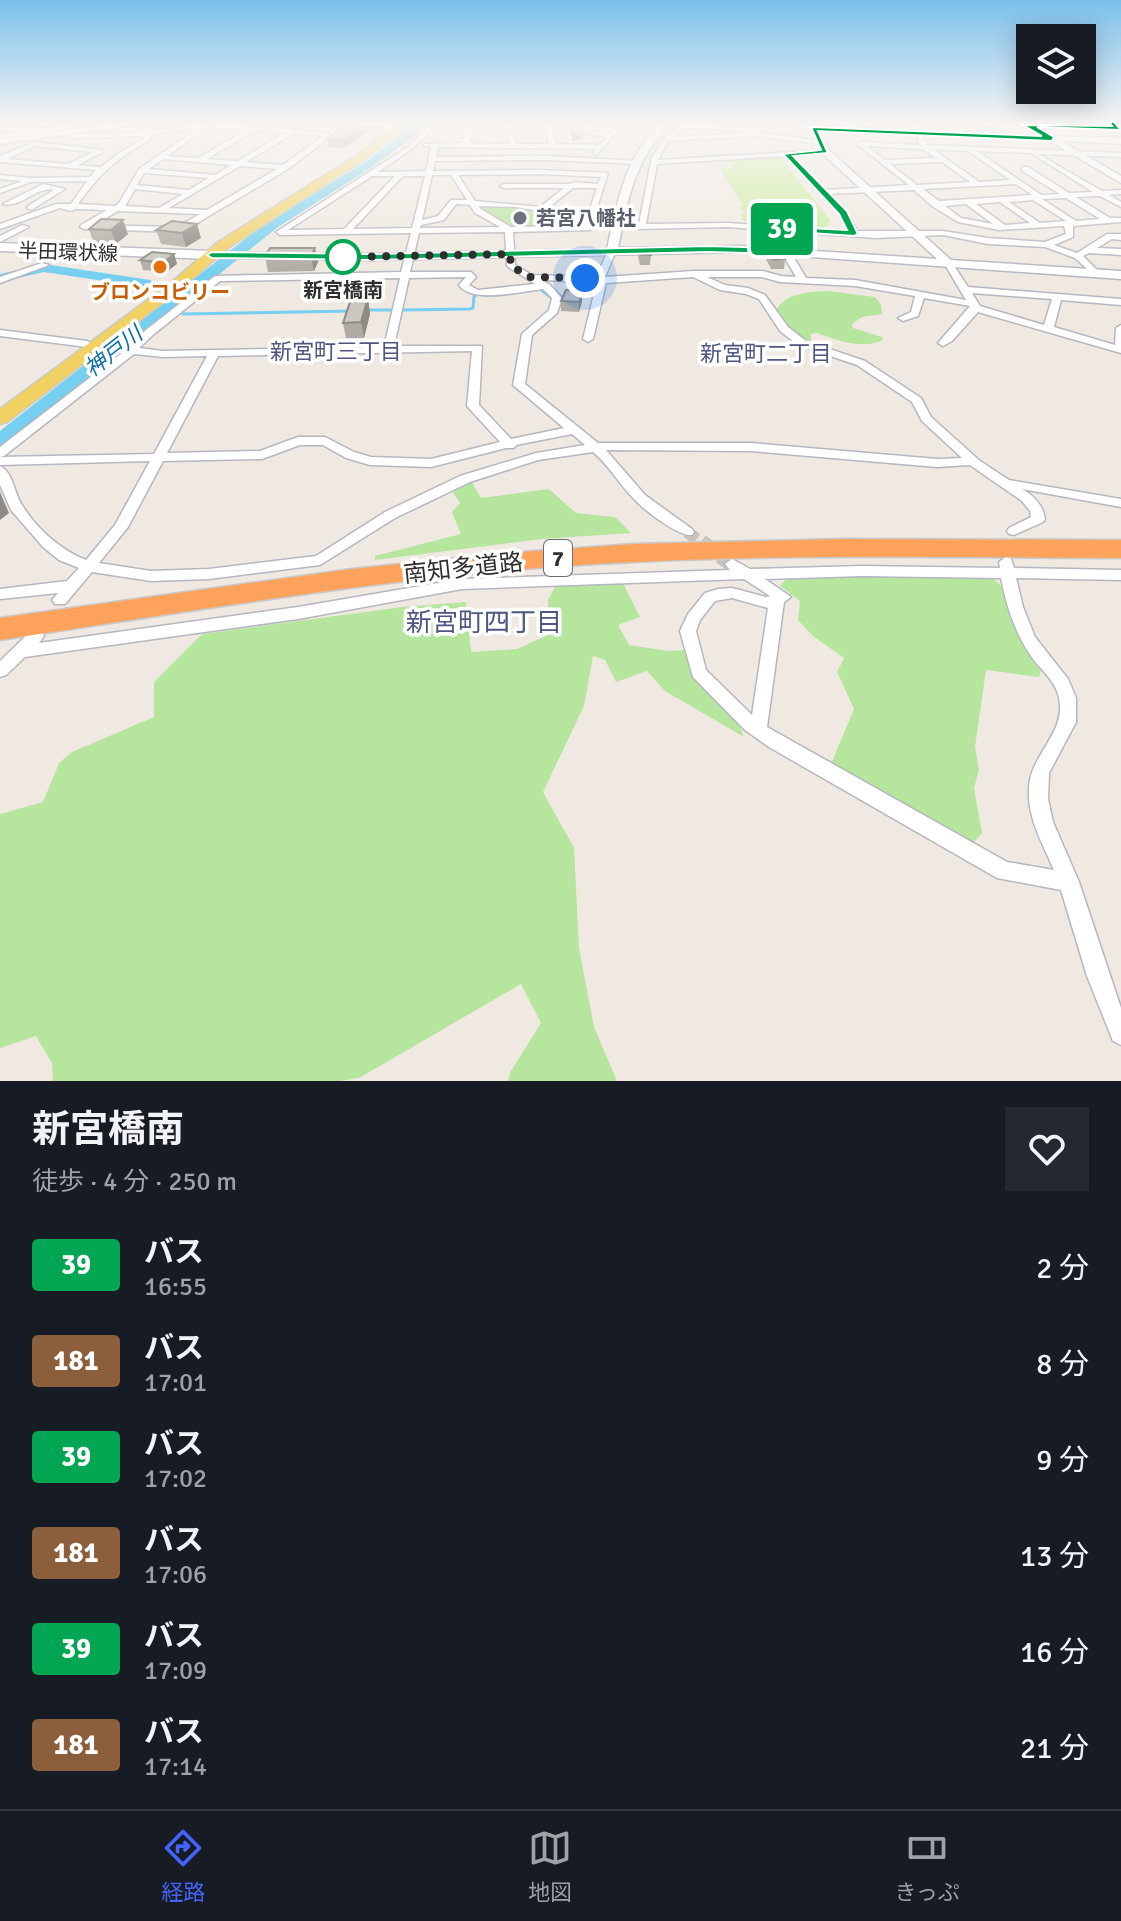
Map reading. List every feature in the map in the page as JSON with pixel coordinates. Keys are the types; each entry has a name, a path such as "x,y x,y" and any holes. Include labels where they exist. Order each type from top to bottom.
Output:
{"highway":[{"name":"南知多道路","path":"0,615 382,562 559,545 763,537 1121,537"},
{"name":"南知多道路","path":"0,629 404,573 562,557 759,549 1121,549"}],"main road":[{"path":"0,418 242,231 335,173"},
{"name":"半田環状線","path":"0,248 210,255"},
{"path":"0,408 96,346"}],"street":[{"path":"0,239 64,213 76,205 100,173"},
{"path":"140,173 122,205 84,227 179,230 274,173"},
{"path":"173,173 218,177"},
{"path":"160,211 224,173"},
{"path":"389,173 373,174 280,233 415,227 587,228 605,175 576,173"},
{"path":"346,232 402,173"},
{"path":"388,350 407,257 429,173"},
{"path":"453,173 478,211 509,229"},
{"path":"493,203 504,186 507,173"},
{"path":"588,339 602,284 600,280 612,251 633,173"},
{"path":"652,173 641,227 772,228 854,234 943,233 1046,245 1078,256 1095,273"},
{"path":"805,173 843,213 854,234"},
{"path":"850,173 948,263 975,306"},
{"path":"897,173 958,220 982,225 1002,227 1121,220"},
{"path":"962,173 977,184"},
{"path":"1005,173 1071,223"},
{"path":"1032,173 1109,221"},
{"path":"1067,173 1121,205"},
{"path":"0,175 31,180 94,179"},
{"path":"0,191 31,180"},
{"path":"823,192 1017,182"},
{"path":"542,209 574,184"},
{"path":"516,205 533,185"},
{"path":"4,204 46,186 61,189 31,208"},
{"path":"504,186 601,186"},
{"path":"132,187 191,192"},
{"path":"935,204 1121,192"},
{"path":"1002,200 1038,225"},
{"path":"967,201 1002,227"},
{"path":"415,227 446,216 454,202 516,205 591,217"},
{"path":"4,204 31,208 76,205 206,212"},
{"path":"0,227 54,208"},
{"path":"1046,245 1070,235 1071,223"},
{"path":"974,238 982,225"},
{"path":"772,228 802,279"},
{"path":"509,229 511,266 555,294 558,302 554,311 527,334 519,385 596,448 619,470 640,498 687,532"},
{"path":"1078,256 1110,236 1121,237"},
{"path":"1088,250 1121,252"},
{"path":"210,255 407,257 612,251 786,251 1121,275"},
{"path":"0,280 40,268"},
{"path":"0,453 218,278 468,274 471,277 464,285 467,290 483,293 544,286"},
{"path":"530,277 600,280 694,274 763,274 780,279 855,283 975,306 1121,350 1121,328"},
{"path":"694,274 723,288 748,291 762,297 784,329 802,343 861,363 917,400 926,419 972,461 1027,498 1039,515 1036,521 1014,531"},
{"path":"966,290 1121,302"},
{"path":"903,318 915,314 920,295"},
{"path":"1048,329 1057,297"},
{"path":"943,343 955,334 975,306"},
{"path":"0,333 128,351 214,354 478,348 473,406 510,445"},
{"path":"60,600 121,527 214,354"},
{"path":"0,461 262,455 302,440 325,441 370,461 424,464 510,445 547,433 575,430"},
{"path":"0,470 16,507 48,544 64,557 88,566 151,576 224,573 320,560 390,515 436,496 465,479 516,462 596,448 751,447 937,463 972,461"},
{"path":"1004,482 1121,503"},
{"path":"732,564 783,597 767,603 732,593 710,597 689,624 690,647 699,673 758,731 1004,871 1069,882"},
{"path":"1006,568 1026,636 1068,695 1070,718 1040,767 1038,801 1044,827 1069,882 1110,1011 1121,1033"},
{"path":"23,651 298,613 462,584 1006,568 1121,575"},
{"path":"0,594 72,586"},
{"path":"758,731 777,600"},
{"path":"0,671 36,636"}],"green space":[{"path":"723,173 793,173 830,220 827,227 752,224 744,221 740,214 745,214 740,206 743,205"},
{"path":"491,204 551,215 531,212 541,217 543,227 510,227 479,206"},
{"path":"827,291 875,297 881,304 882,314 862,317 852,324 853,328 882,337 883,340 858,344 817,333 811,334 811,342 790,330 775,313 790,298"},
{"path":"471,481 481,498 549,489 576,513 615,517 631,533 542,539 375,560 375,556 461,534 452,512 460,503 453,492"},
{"path":"884,575 993,579 1003,587 1013,623 1042,667 1039,677 986,670 975,747 979,770 974,788 982,833 973,843 831,764 854,709 837,672 844,658 813,636 798,620 800,601 780,586 787,578"},
{"path":"622,581 640,617 618,625 629,645 668,651 686,650 691,672 735,716 744,737 665,691 647,671 616,682 605,660 593,656 584,706 543,792 574,848 579,948 594,1027 617,1081 508,1081 541,1023 521,984 359,1078 340,1081 53,1081 52,1063 36,1036 0,1048 0,814 43,802 59,763 72,752 154,717 154,682 202,634 402,607 466,602 471,652 517,649 550,634 548,600 556,585"}],"building":[{"path":"101,219 123,220 111,230 89,229"},
{"path":"172,221 197,224 182,233 156,230"},
{"path":"648,247 651,255 641,255 638,248"},
{"path":"270,248 315,248 311,256 265,257"},
{"path":"767,249 779,249 785,259 773,260"},
{"path":"152,252 174,254 163,263 140,260"},
{"path":"566,290 582,291 579,302 561,301"},
{"path":"352,296 368,298 361,322 343,323"}],"waterway":[{"name":"神戸川","path":"0,440 273,224 354,173"},
{"path":"0,278 44,268 150,284"},
{"path":"540,289 552,298"},
{"path":"401,310 469,309 473,308 474,296 477,295"},
{"path":"483,295 497,295"},
{"path":"365,310 391,310"},
{"path":"183,314 353,311"}],"tunnel":[{"path":"687,532 704,544"},
{"path":"701,542 732,564"}],"bus line":[{"name":"39","path":"212,255 373,257 708,249 786,251 772,228 854,234 843,213 805,173"}],"place":[{"name":"若宮八幡社","path":"520,218"},
{"name":"新宮橋南","path":"343,257"},
{"name":"ブロンコビリー","path":"160,267"}],"district":[{"name":"新宮町三丁目","path":"336,351"},
{"name":"新宮町二丁目","path":"766,353"},
{"name":"新宮町四丁目","path":"484,622"}],"route":[{"path":"343,257 510,254 511,266 530,277 585,278"}]}
